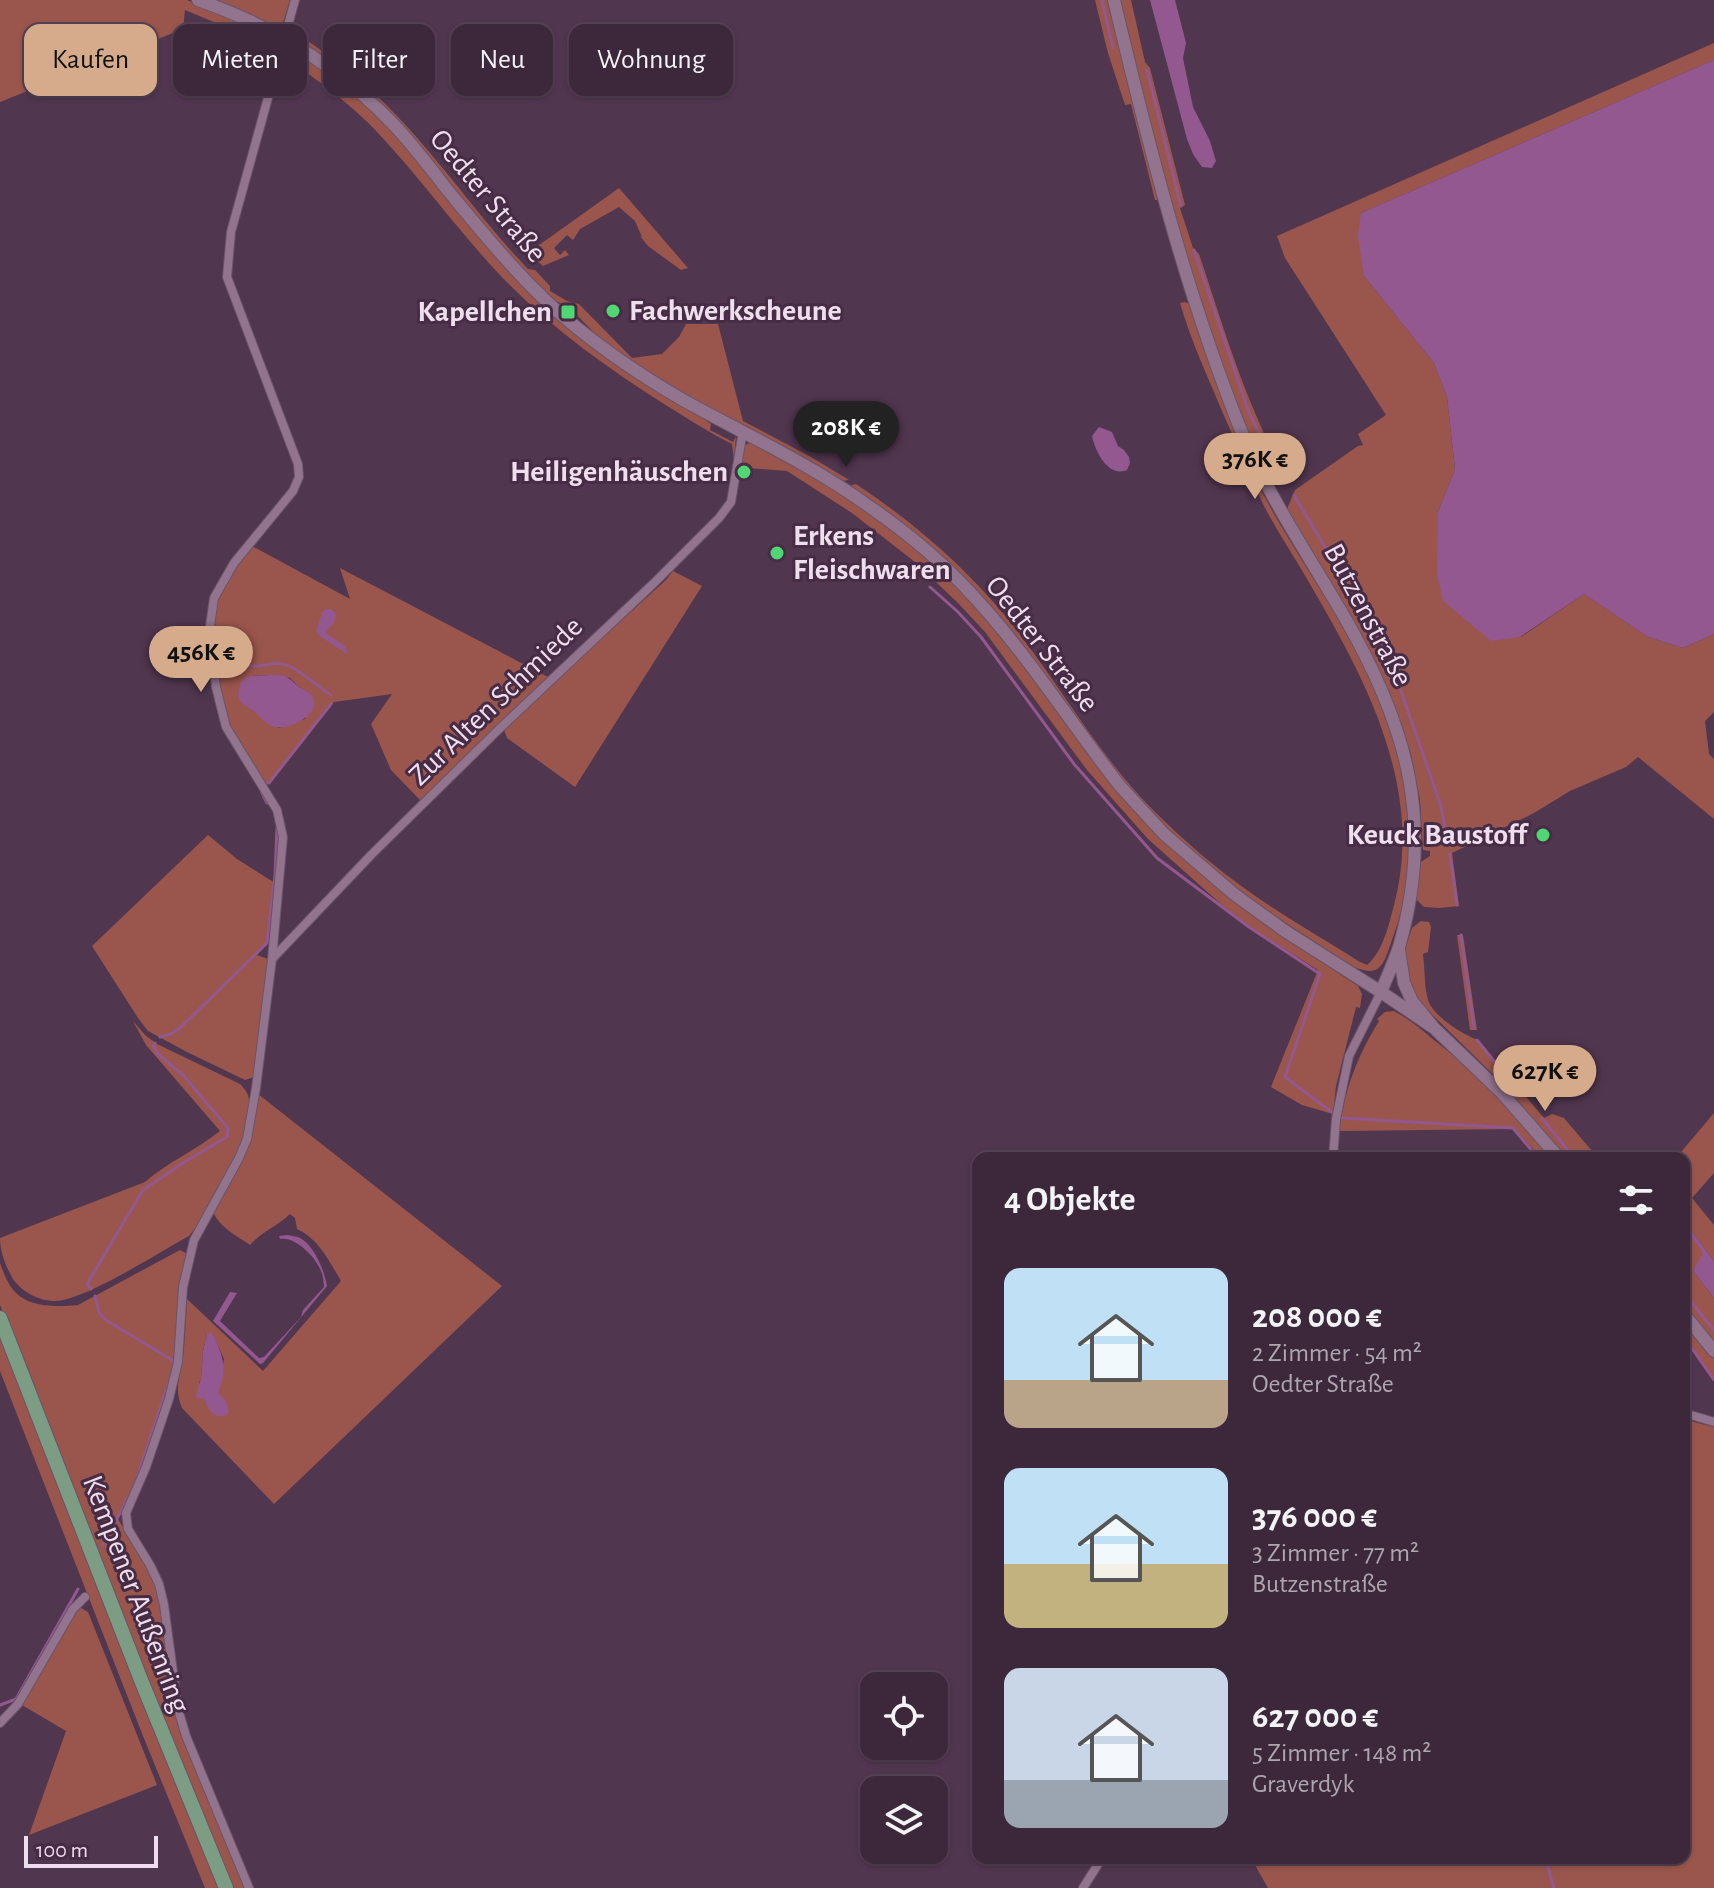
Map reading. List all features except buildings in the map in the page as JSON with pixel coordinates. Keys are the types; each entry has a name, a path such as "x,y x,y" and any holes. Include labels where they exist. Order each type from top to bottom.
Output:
{"main road":[{"name":"Oedter Straße","path":"198,0 255,24"},
{"name":"Butzenstraße","path":"1114,0 1147,137 1192,293 1235,415 1265,482 1377,677 1405,754 1414,808 1412,885 1398,948 1378,997"},
{"name":"Oedter Straße","path":"307,53 348,82 394,125 507,261 556,310 617,359 645,377 838,485 902,531 930,554 989,613 1113,777 1164,834 1261,915 1378,997 1434,1028"},
{"path":"1398,948 1404,983 1412,1001 1434,1028 1502,1093 1554,1152"},
{"name":"Kempener Außenring","path":"0,1318 226,1888"},
{"path":"1690,1321 1714,1351"}],"street":[{"path":"288,24 295,0"},
{"path":"249,1888 186,1736 178,1709 159,1584 128,1529 126,1513 146,1467 169,1399 178,1362 183,1287 194,1240 247,1139 272,959 283,837 277,810 226,727 216,687 209,633 214,598 223,579 293,491 299,477 298,464 227,277 231,232 268,96"},
{"name":"Zur Alten Schmiede","path":"272,959 372,854 719,518 731,502 743,431"},
{"path":"1333,1152 1336,1119 1349,1056 1378,997"},
{"path":"1690,1415 1714,1422"},
{"path":"0,1723 18,1704 73,1609 85,1597"},
{"path":"1083,1888 1098,1864"}],"shaded area":[{"path":"0,0 187,0 244,24 219,24 185,10 184,24 173,24 173,33 157,39 157,24 24,24 24,92 0,102"},
{"path":"214,0 290,0 283,24 268,24"},
{"path":"1095,0 1107,0 1157,200 1131,104 1125,105"},
{"path":"1118,0 1131,0 1185,205 1180,208 1249,398 1289,480 1282,484 1271,481 1249,440 1219,365 1172,210"},
{"path":"1150,0 1175,0 1186,43 1183,58 1193,107 1210,141 1216,161 1212,168 1202,167 1187,139"},
{"path":"307,41 323,52 323,59 307,47"},
{"path":"1714,43 1714,60 1361,213 1364,276 1434,363 1447,397 1455,469 1438,512 1521,637 1584,594 1648,637 1683,648 1714,634 1714,712 1705,721 1709,754 1714,759 1714,819 1638,757 1626,767 1570,791 1534,813 1452,853 1459,906 1424,907 1416,899 1421,862 1430,856 1430,851 1423,850 1420,800 1411,754 1372,657 1287,509 1295,490 1363,445 1358,434 1386,415 1285,258 1277,236"},
{"path":"307,59 323,69 323,85 307,73"},
{"path":"1714,60 1714,634 1683,648 1648,637 1584,594 1520,637 1491,641 1443,601 1437,574 1438,512 1455,469 1447,397 1434,363 1364,276 1358,236 1361,213"},
{"path":"338,96 355,96 370,108 404,144 506,267 711,424 710,430 733,442 736,436 734,460 732,444 598,360 517,292 369,123"},
{"path":"358,96 379,98 418,139 528,269 535,270 550,286 550,291 579,304 632,358 662,354 679,337 686,324 718,324 743,421 849,480 842,481 687,396 603,342 573,311 545,294"},
{"path":"619,188 688,268 681,270 648,246 640,236 635,221 619,207 580,229 573,240 567,235 554,248 560,255 565,250 569,255 543,266 528,253"},
{"path":"1180,303 1190,304 1259,487 1368,671 1398,748 1408,799 1408,871 1397,926 1383,963 1375,970 1352,966 1272,914 1216,873 1164,827 1123,783 1011,632 849,486 856,484 902,517 945,553 985,593 1021,636 1117,770 1177,833 1251,893 1367,965 1377,953 1387,929 1402,861 1402,818 1384,735 1349,655 1253,482 1194,344"},
{"path":"1099,427 1112,432 1118,446 1129,457 1127,470 1108,467 1099,455 1092,436"},
{"path":"753,441 831,485 910,543 963,591 1018,656 1105,776 1150,828 1210,882 1265,925 1358,986 1362,994 1360,1008 1356,1007 1336,1086 1333,1114 1302,1105 1271,1087 1318,970 1222,905 1148,839 1087,770 985,632 915,562 852,513 787,471 748,468 741,464 743,446"},
{"path":"252,546 350,599 340,568 548,677 421,801 391,770 371,724 392,694 334,702 267,785 229,724 212,632 218,598","holes":["251,676 290,678 311,694 305,719 279,728 262,717 255,708"]},
{"path":"673,571 702,586 575,787 507,738 504,730"},
{"path":"326,609 335,612 336,617 326,633 346,647 347,654 316,631"},
{"path":"280,675 312,695 314,704 302,720 275,727 242,703 238,693 243,679"},
{"path":"208,835 237,859 275,883 268,943 257,955 268,959 254,1077 245,1080 148,1031 92,946"},
{"path":"1421,921 1429,922 1431,927 1428,952 1423,954 1431,1006 1449,1024 1478,1040 1544,1118 1552,1114 1564,1118 1593,1152 1561,1152 1500,1081 1413,996 1404,953 1412,928"},
{"path":"1457,935 1463,935 1477,1030 1470,1030"},
{"path":"1394,1011 1405,1017 1466,1067 1547,1152 1536,1152 1515,1129 1339,1131 1353,1073 1379,1021 1377,1019 1385,1012"},
{"path":"133,1021 157,1044 240,1084 249,1100 245,1132 219,1191 189,1236 85,1293 49,1301 26,1292 13,1279 4,1259 0,1238 145,1182 220,1131 146,1045"},
{"path":"258,1094 502,1286 274,1504 182,1408 178,1389 187,1299 263,1371 341,1281 328,1258 305,1233 297,1229 295,1218 290,1214 250,1245 220,1222 213,1212 241,1160","holes":["207,1334 213,1334 224,1359 218,1393 199,1383"]},
{"path":"1714,1113 1714,1173 1692,1198 1714,1225 1714,1261 1690,1229 1690,1152 1681,1152"},
{"path":"1690,1229 1714,1261 1714,1298 1693,1271 1703,1254 1690,1235"},
{"path":"1690,1234 1704,1254 1693,1271 1714,1298 1714,1342 1690,1312"},
{"path":"279,1236 300,1238 310,1246 321,1267 327,1286 263,1363 260,1364 213,1321 230,1292 237,1293 220,1321 259,1358 264,1357 301,1317 303,1310 324,1287 323,1278 320,1268 306,1250"},
{"path":"180,1250 186,1253 173,1372 139,1474 118,1519 156,1586 175,1710 246,1888 233,1888 0,1305 0,1263 11,1287 24,1299 41,1305 69,1306 78,1305"},
{"path":"1690,1327 1714,1357 1714,1379 1690,1345"},
{"path":"210,1332 223,1363 218,1393 226,1401 229,1412 222,1416 215,1415 204,1398 198,1399 196,1396 203,1351"},
{"path":"0,1333 221,1888 205,1888 143,1736 0,1371"},
{"path":"1690,1420 1714,1427 1714,1888 1268,1888 1254,1864 1690,1864"},
{"path":"81,1608 88,1612 157,1785 29,1835 66,1731 22,1705"}],"waterway":[{"path":"1102,0 1113,48"},
{"path":"1147,70 1181,206"},
{"path":"1194,250 1249,413 1283,479"},
{"path":"1294,495 1392,665 1440,803 1448,841"},
{"path":"930,587 981,637 1074,764 1157,858 1249,927 1320,974 1285,1077 1333,1113"},
{"path":"227,667 284,664 331,695"},
{"path":"269,783 331,704"},
{"path":"262,793 267,803"},
{"path":"160,1037 180,1028 267,943 277,828"},
{"path":"1450,854 1457,905"},
{"path":"1461,935 1474,1028"},
{"path":"1477,1040 1511,1082"},
{"path":"91,1289 87,1284 143,1190 227,1137 228,1128 183,1075 158,1054 153,1045 155,1043"},
{"path":"1342,1118 1513,1128 1533,1152"},
{"path":"1542,1118 1569,1152"},
{"path":"95,1296 99,1312 106,1320 174,1364"},
{"path":"1690,1300 1714,1330"},
{"path":"1690,1346 1714,1380"},
{"path":"137,1478 170,1379"},
{"path":"103,1545 129,1496"},
{"path":"0,1705 16,1699 78,1589"},
{"path":"1547,1864 1554,1888"}],"place":[{"name":"Fachwerkscheune","path":"613,311"},
{"name":"Kapellchen","path":"568,312"},
{"name":"Heiligenhäuschen","path":"744,472"},
{"name":"Erkens Fleischwaren","path":"777,553"},
{"name":"Keuck Baustoff","path":"1543,835"}]}
